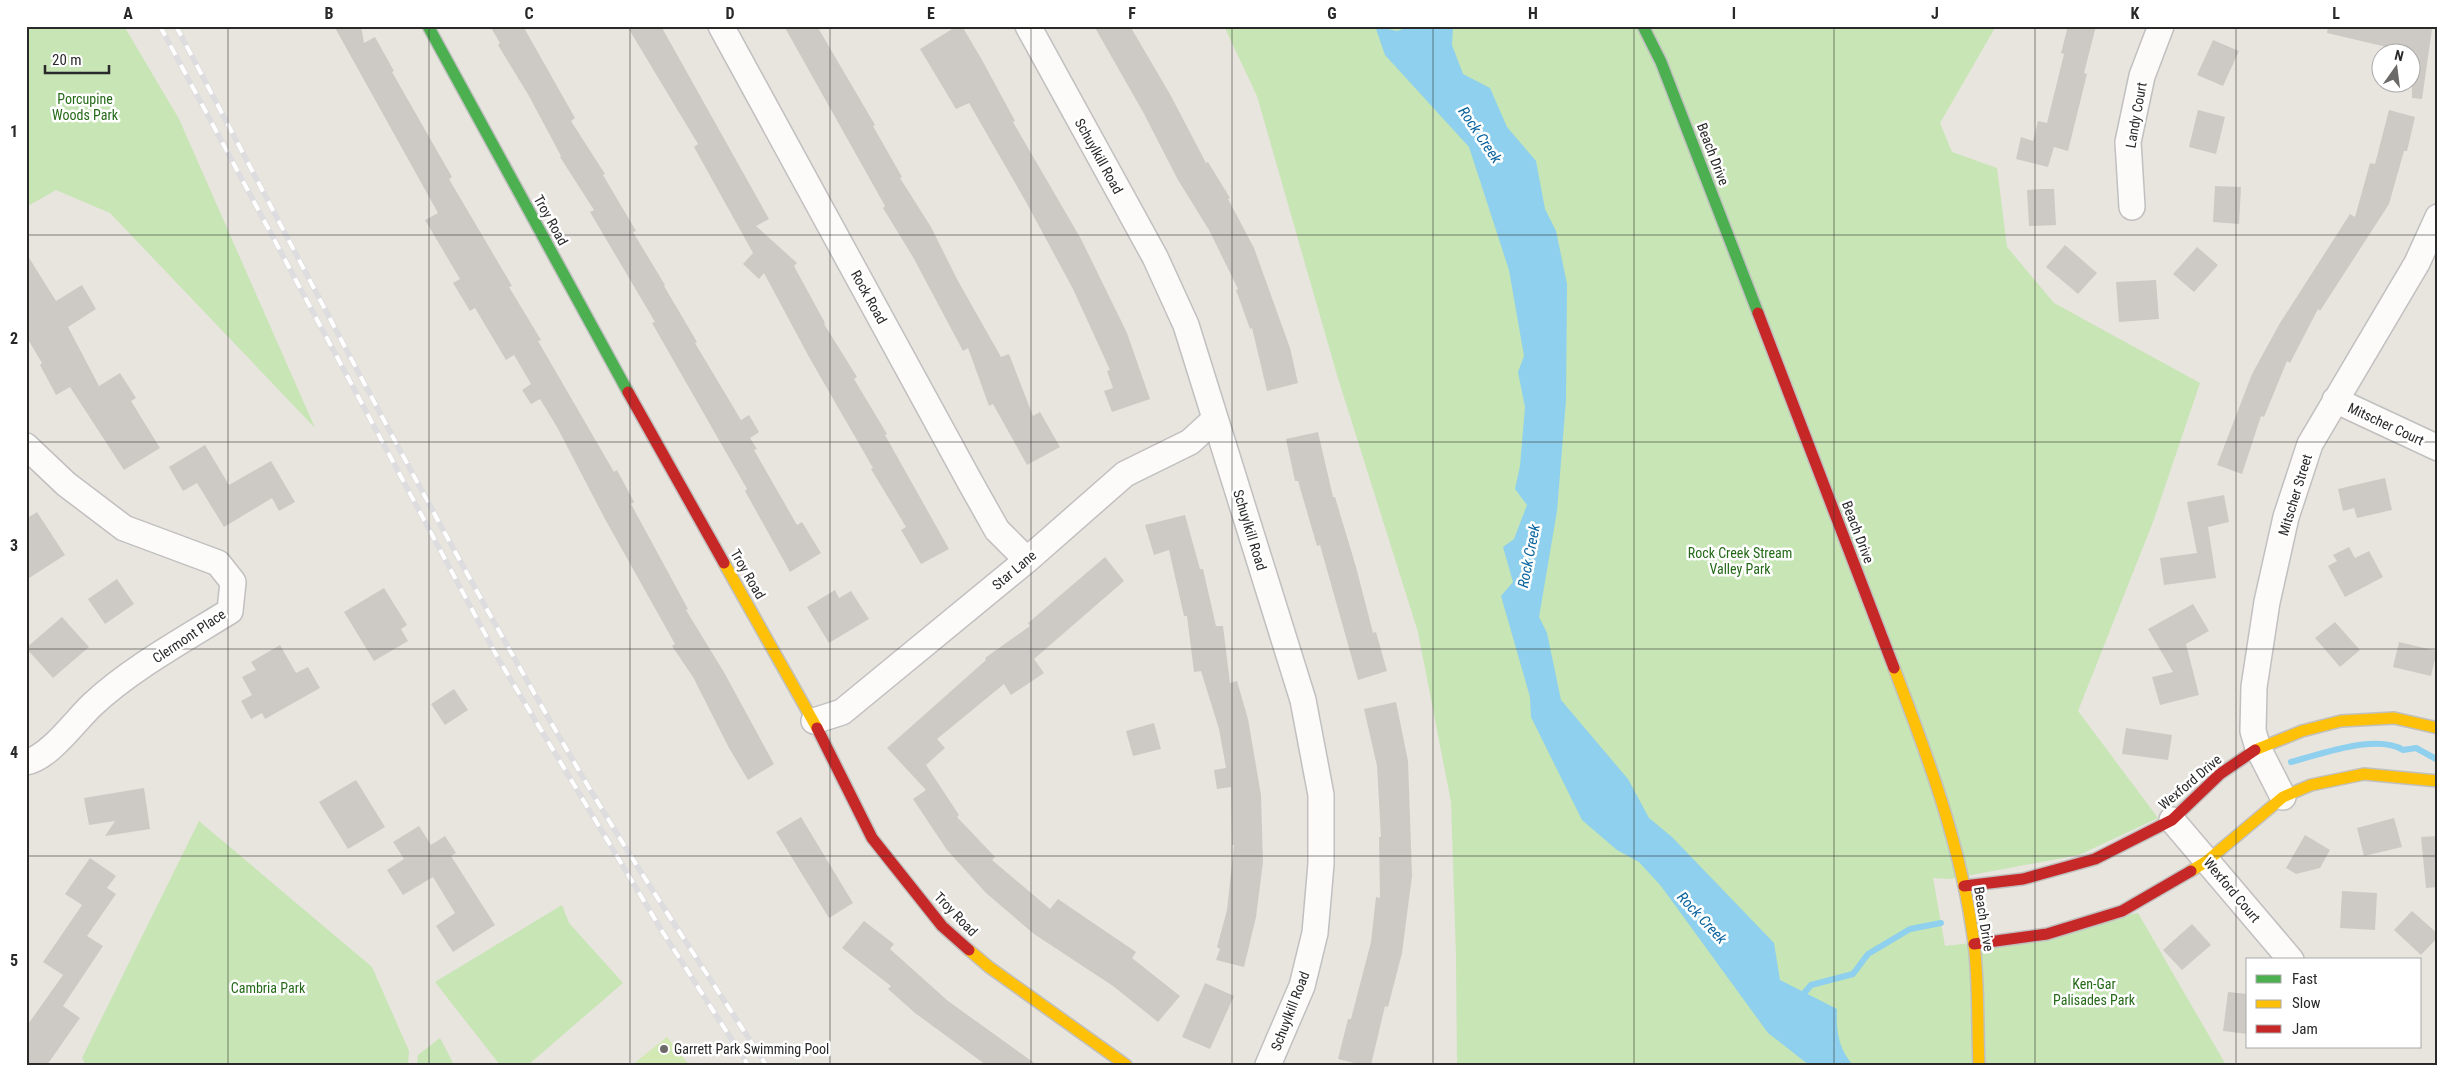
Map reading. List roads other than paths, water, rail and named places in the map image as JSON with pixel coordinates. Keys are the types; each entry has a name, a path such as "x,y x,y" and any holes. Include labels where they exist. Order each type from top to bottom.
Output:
{"street":[{"name":"Troy Road","path":"428,26 648,428 814,721 872,838 942,926 989,967 1126,1065"},
{"name":"Rock Road","path":"721,26 974,490 997,530 1027,560"},
{"name":"Schuylkill Road","path":"1028,26 1155,257 1186,325 1303,700 1321,795 1321,864 1315,933 1302,986 1268,1065"},
{"name":"Beach Drive","path":"1643,26 1661,62 1927,754 1955,843 1974,944 1979,1065"},
{"name":"Landy Court","path":"2132,207 2128,142 2142,76 2161,26"},
{"name":"Mitscher Street","path":"2283,797 2258,748 2253,732 2254,687 2271,583 2286,517 2310,444 2417,263 2438,217"},
{"name":"Mitscher Court","path":"2335,400 2438,448"},
{"name":"Star Lane","path":"814,721 842,712 1027,560 1125,474 1190,442 1215,419"},
{"name":"Clermont Place","path":"26,446 66,484 124,528 218,563 233,582 230,611 139,670 93,704 43,755 26,762"},
{"name":"Wexford Drive","path":"1964,886 2023,879 2095,859 2172,820 2220,774 2258,748 2302,731 2341,721 2394,718 2438,728"},
{"path":"1974,944 2047,934 2122,911 2207,861 2283,797 2311,785 2364,774 2438,781"},
{"name":"Wexford Court","path":"2172,820 2289,958"}],"water":[{"name":"Rock Creek","path":"1375,26 1397,31 1412,26 1453,26 1452,45 1463,74 1490,88 1507,127 1536,161 1545,209 1556,231 1567,284 1566,400 1557,511 1539,617 1547,633 1561,700 1628,779 1649,818 1672,837 1774,943 1780,980 1837,1009 1837,1024 1841,1045 1853,1065 1809,1065 1768,1033 1661,886 1639,862 1617,850 1582,820 1531,717 1530,697 1501,596 1513,582 1503,547 1514,539 1527,505 1515,489 1520,466 1525,407 1518,372 1524,356 1509,270 1469,147 1385,55"}],"waterway":[{"path":"2291,762 2364,744 2392,745 2403,750 2416,748 2438,760"},
{"path":"1801,997 1811,985 1853,974 1868,954 1910,929 1941,923"}],"railway":[{"path":"160,26 499,660 662,931 748,1065"},
{"path":"176,26 416,481 516,661 615,830 766,1065"}],"place":[{"name":"Garrett Park Swimming Pool","path":"664,1049"}],"park label":[{"name":"Porcupine Woods Park","path":"85,108"},
{"name":"Rock Creek Stream Valley Park","path":"1740,562"},
{"name":"Cambria Park","path":"268,988"},
{"name":"Ken-Gar Palisades Park","path":"2094,992"}]}
